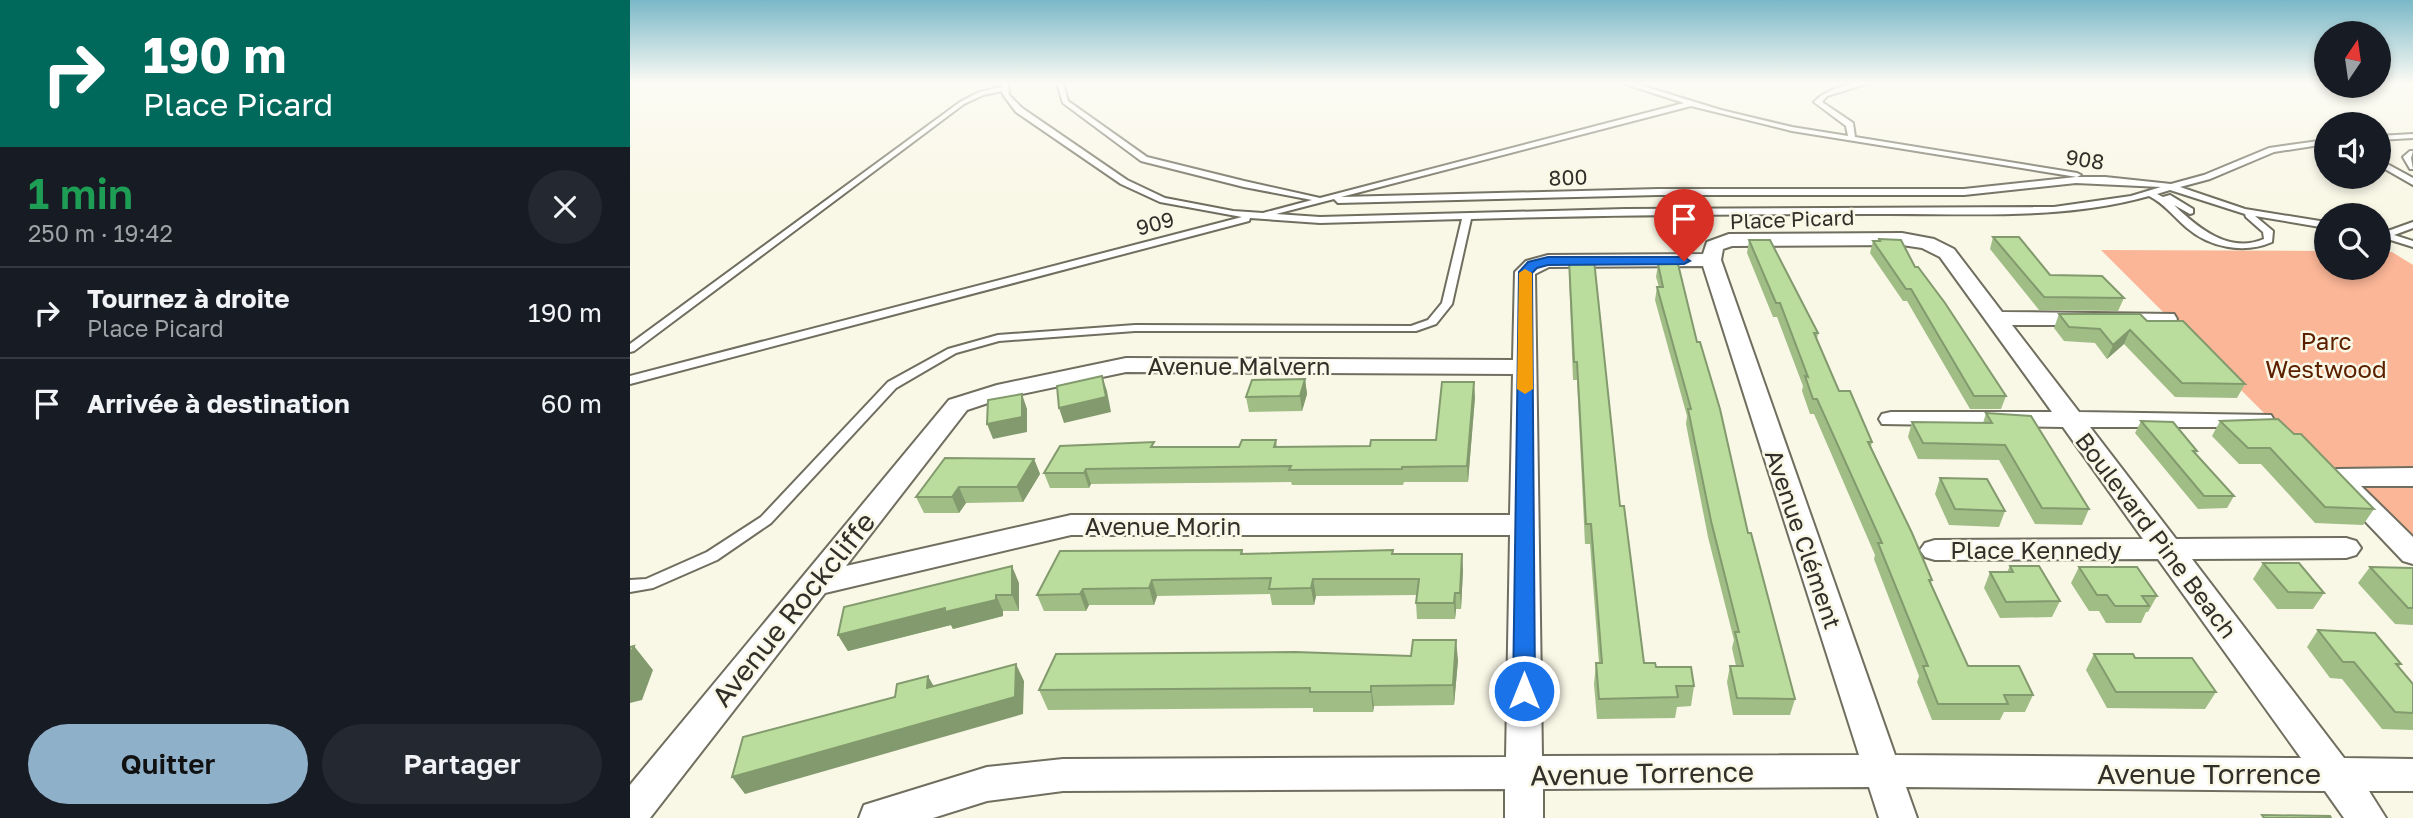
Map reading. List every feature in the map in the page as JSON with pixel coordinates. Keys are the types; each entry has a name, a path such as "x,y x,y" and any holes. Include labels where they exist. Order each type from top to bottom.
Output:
{"street":[{"name":"Place Picard","path":"1525,367 1525,272 1533,265 1548,261 1711,260 1714,246 1729,240 1902,239 1927,243 1947,253"},
{"name":"Boulevard Pine Beach","path":"1947,253 2367,818"},
{"name":"Avenue Clément","path":"1711,260 1898,818"},
{"path":"1996,318 2166,319"},
{"name":"Avenue Malvern","path":"958,405 998,391 1126,365 1525,367"},
{"path":"1524,818 1525,367"},
{"name":"Avenue Rockcliffe","path":"630,814 958,405"},
{"path":"1891,419 2269,421"},
{"path":"2413,477 2337,478 2413,554"},
{"name":"Avenue Morin","path":"811,585 1070,525 1523,525"},
{"name":"Place Kennedy","path":"1935,550 2346,548"},
{"name":"Avenue Torrence","path":"877,818 987,784 1063,775 1524,775 1882,771 2413,775"}],"lane":[{"path":"630,349 937,121"},
{"path":"1036,121 1137,189 1163,200 1197,209 1255,217 1345,221 1625,212 2033,211 2097,205 2151,193 2207,177 2272,150 2314,144"},
{"name":"800","path":"1092,121 1144,159 1244,184 1322,199 1397,200 1710,192 1943,192 1996,190 2076,180 2113,181"},
{"name":"909","path":"630,380 1623,121"},
{"name":"908","path":"1757,121 1852,140 2113,181 2171,187 2243,211"},
{"path":"1845,121 1850,125 1852,140"},
{"path":"2391,137 2413,136"},
{"path":"2413,153 2407,157 2413,167"},
{"path":"2391,169 2413,182"},
{"path":"2151,193 2178,201 2190,211"},
{"path":"2151,193 2168,202 2202,234 2222,242 2265,243 2270,236 2263,226 2243,211"},
{"path":"2243,211 2314,223"},
{"path":"630,586 648,584 712,556 766,520 892,385 952,351 998,338 1135,328 1412,329 1432,322 1447,304 1467,216"},
{"path":"2204,225 2219,237 2253,244"},
{"path":"2391,231 2413,225"},
{"path":"2391,237 2413,244"}],"green space":[{"name":"Parc Westwood","path":"2101,250 2314,251 2314,280 2391,280 2391,252 2413,265 2413,554 2310,459"}],"building":[{"path":"1993,237 2019,237 2050,275 2102,276 2124,298 2044,297"},
{"path":"1879,239 1901,240 1915,267 1918,267 1945,303 2006,396 1974,396 1911,289 1906,289 1873,241 1880,241"},
{"path":"1749,240 1770,240 1818,333 1814,333 1839,391 1850,391 1872,442 1868,442 1912,533 1932,580 1929,580 1968,666 2019,666 2033,695 2004,695 2008,704 1938,704 1923,666 1928,666 1878,543 1882,543 1817,399 1813,399 1805,376 1808,377 1780,303 1776,303"},
{"path":"1569,260 1594,260 1620,506 1624,506 1644,663 1655,663 1656,667 1691,667 1694,686 1676,686 1678,697 1599,699 1596,663 1602,663 1591,524 1586,524"},
{"path":"1658,264 1678,264 1697,342 1700,342 1720,409 1748,533 1751,533 1795,699 1737,698 1730,666 1743,666 1735,632 1739,632 1711,521 1688,409 1691,409 1657,287 1663,287"},
{"path":"2059,314 2140,314 2147,321 2183,321 2245,384 2182,383 2130,330 2113,345 2100,329 2069,327"},
{"path":"1102,376 1106,397 1059,408 1057,386"},
{"path":"1305,379 1300,396 1246,397 1252,380"},
{"path":"1442,382 1474,382 1467,466 1289,470 1291,466 1086,469 1084,473 1044,473 1060,446 1154,442 1151,447 1239,447 1242,440 1276,440 1274,447 1370,446 1371,440 1436,440"},
{"path":"1022,394 1022,417 987,424 988,400"},
{"path":"1986,413 2031,416 2089,509 2042,508 2005,445 1923,443 1912,422 1992,423"},
{"path":"2278,419 2294,434 2301,434 2374,509 2325,507 2270,448 2248,448 2220,421"},
{"path":"2141,421 2173,422 2197,451 2193,451 2234,496 2204,496"},
{"path":"945,458 1034,459 1017,487 959,487 952,497 916,497"},
{"path":"1940,478 1987,479 2005,511 1955,509"},
{"path":"1242,550 1241,554 1393,550 1392,554 1462,554 1460,593 1455,593 1454,603 1416,603 1419,579 1313,579 1311,588 1269,589 1271,578 1152,580 1149,588 1083,589 1080,594 1037,595 1060,551"},
{"path":"2263,563 2299,563 2324,593 2288,592"},
{"path":"1012,566 1012,595 996,595 996,600 945,612 945,608 838,635 844,607"},
{"path":"2010,566 2039,566 2060,601 2006,602 1990,572 2013,572"},
{"path":"2079,567 2137,567 2157,596 2142,596 2149,606 2115,606 2107,595 2097,595"},
{"path":"2370,567 2413,568 2413,608 2408,608"},
{"path":"2318,630 2375,633 2401,664 2396,664 2413,684 2413,713 2395,712 2354,662 2343,662"},
{"path":"1413,640 1456,640 1453,685 1371,686 1371,692 1310,692 1310,688 1039,690 1056,654 1295,652 1411,656"},
{"path":"2094,654 2133,654 2135,658 2192,658 2216,692 2116,692"},
{"path":"1016,664 1015,697 732,777 743,737 895,697 897,684 928,676 927,688"},
{"path":"2262,815 2330,816 2331,818 2264,818"}],"slow traffic":[{"path":"1525,273 1525,389"}],"route":[{"path":"1524,691 1525,272 1533,265 1548,261 1684,261"}]}
